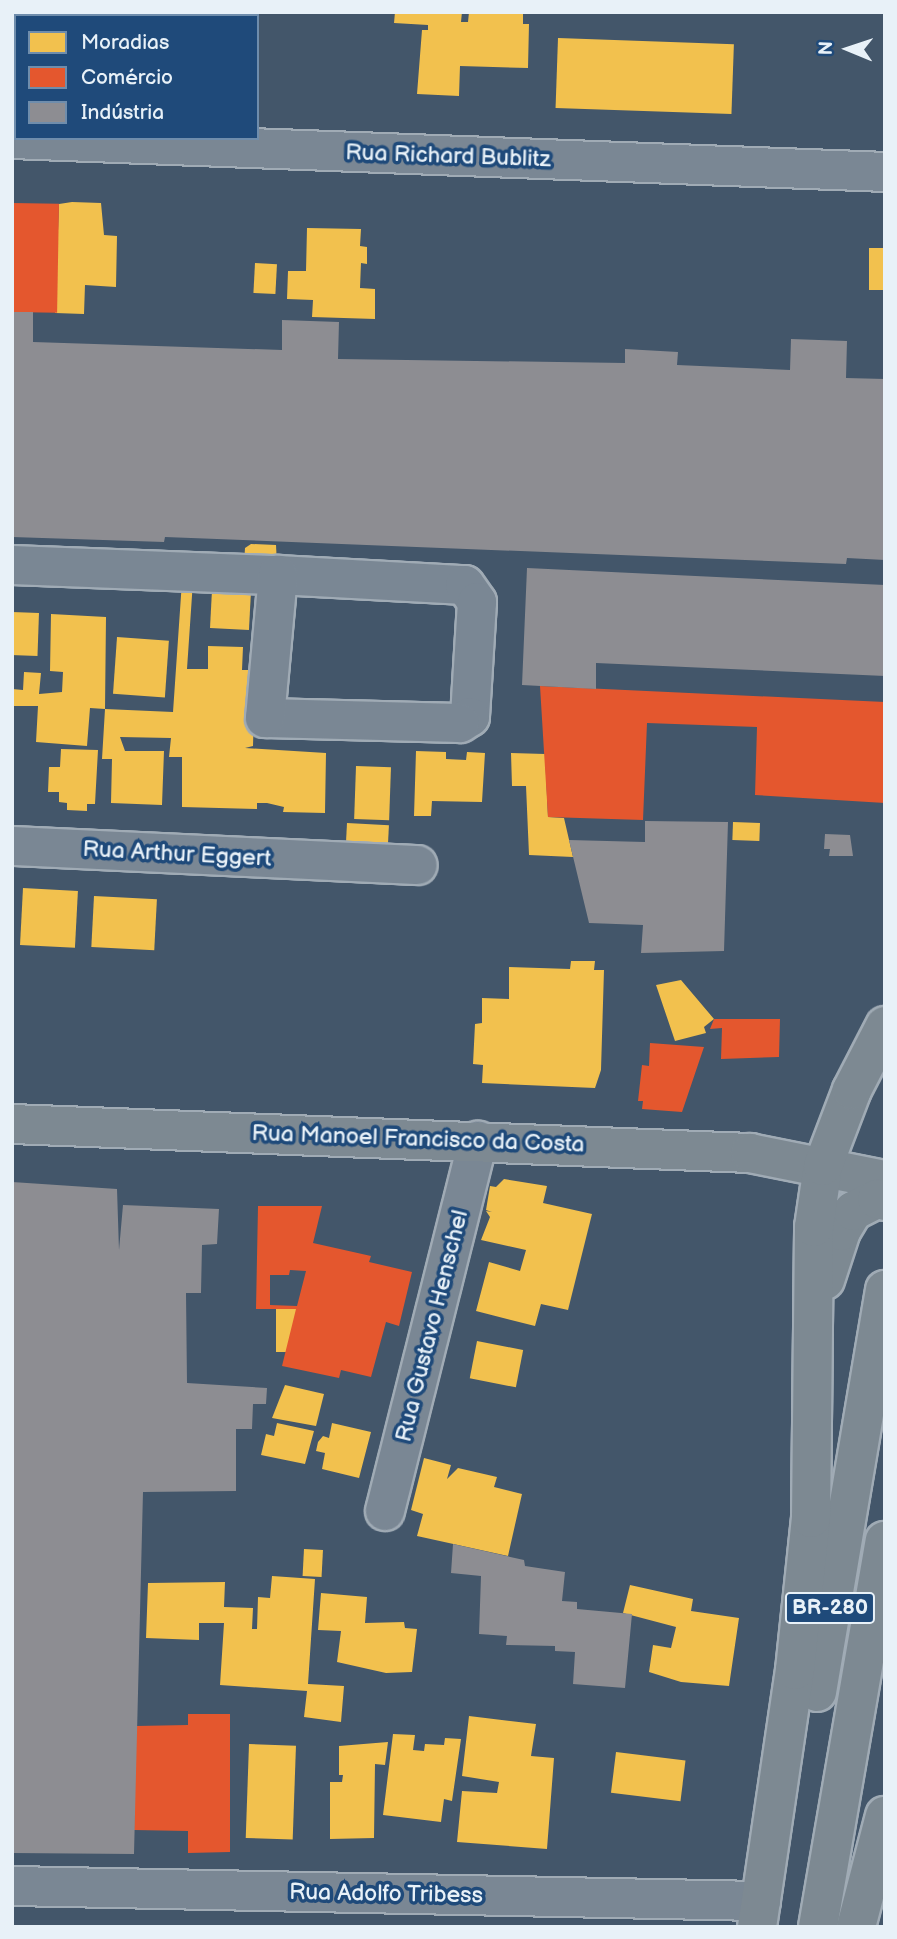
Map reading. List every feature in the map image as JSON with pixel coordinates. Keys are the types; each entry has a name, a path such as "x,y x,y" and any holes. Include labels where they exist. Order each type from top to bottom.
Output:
{"main road":[{"path":"766,1918 811,1518 814,1227 822,1166 852,1090 885,1026"},
{"name":"Rua Manoel Francisco da Costa","path":"12,1124 750,1153 885,1180"},
{"path":"814,1333 826,1273 841,1231 853,1211 877,1199 885,1201"},
{"name":"BR-280","path":"766,1918 885,1290"},
{"name":"BR-280","path":"818,1927 885,1541"},
{"path":"856,1927 885,1816"}],"street":[{"name":"Rua Richard Bublitz","path":"38,140 885,172"},
{"path":"12,565 171,570 278,575 465,586 477,603 470,718 460,723 265,718 278,575"},
{"name":"Rua Arthur Eggert","path":"12,846 418,865"},
{"name":"Rua Gustavo Henschel","path":"385,1511 478,1141"},
{"name":"Rua Adolfo Tribess","path":"12,1886 766,1918"}],"building: Moradias":[{"path":"395,12 462,12 461,22 468,22 469,12 523,13 523,24 529,24 528,68 460,66 459,96 417,94 422,30 428,30 428,25 394,23"},
{"path":"558,38 734,44 731,114 556,108"},
{"path":"101,203 104,235 117,236 116,287 85,285 84,314 55,313 59,204"},
{"path":"307,228 361,229 360,246 367,247 367,264 361,263 360,288 375,289 375,319 312,317 313,300 287,299 288,271 306,271"},
{"path":"869,248 885,248 885,290 869,290"},
{"path":"255,263 277,264 275,294 253,293"},
{"path":"251,544 276,545 277,565 244,564 245,548"},
{"path":"182,581 193,581 187,669 208,669 208,646 243,647 242,670 255,670 253,746 245,748 326,753 325,813 283,812 284,807 267,803 257,803 257,809 182,807 182,757 169,757 171,738 120,737 125,751 164,751 162,805 111,803 112,759 102,759 105,709 173,712"},
{"path":"212,590 251,592 249,630 210,628"},
{"path":"12,612 39,613 37,656 12,655"},
{"path":"51,614 106,617 105,709 90,708 87,746 36,742 38,706 12,706 12,689 23,690 24,672 41,673 39,694 62,692 63,672 50,671"},
{"path":"117,637 169,641 165,697 113,694"},
{"path":"61,749 98,750 95,804 87,804 87,811 67,810 67,803 59,802 59,792 48,792 49,767 60,767"},
{"path":"416,751 446,752 446,759 466,760 467,752 485,753 482,802 432,801 431,816 414,816"},
{"path":"511,753 545,754 548,817 564,818 573,857 529,855 526,786 512,786"},
{"path":"356,766 391,767 389,820 354,819"},
{"path":"733,822 760,823 759,841 732,840"},
{"path":"347,823 389,825 387,861 345,859"},
{"path":"23,888 78,891 75,948 20,945"},
{"path":"94,896 157,899 154,950 91,947"},
{"path":"571,961 595,961 594,970 604,970 601,1070 595,1088 482,1083 483,1065 473,1064 475,1024 482,1023 482,998 509,999 509,967 570,969"},
{"path":"681,980 714,1019 704,1027 706,1033 675,1041 656,985"},
{"path":"504,1179 547,1186 543,1203 592,1214 568,1310 541,1304 535,1326 476,1311 489,1262 520,1271 526,1250 481,1240 490,1217 486,1211 492,1212 486,1210 490,1186 496,1187"},
{"path":"276,1309 296,1309 296,1352 276,1352"},
{"path":"477,1341 523,1350 516,1387 470,1378"},
{"path":"285,1385 324,1394 316,1426 272,1418"},
{"path":"277,1423 314,1431 305,1464 261,1455 266,1434 274,1436"},
{"path":"332,1423 371,1432 359,1478 322,1469 325,1453 316,1451 323,1436 329,1438"},
{"path":"424,1458 451,1465 447,1479 458,1468 497,1477 494,1487 522,1494 508,1556 417,1536 423,1514 411,1510"},
{"path":"304,1549 323,1550 322,1577 303,1576"},
{"path":"272,1576 315,1579 308,1684 344,1686 341,1722 304,1717 307,1691 220,1685 224,1623 199,1623 199,1640 146,1638 148,1583 225,1582 224,1607 253,1608 252,1629 257,1629 258,1597 270,1598"},
{"path":"630,1585 693,1599 691,1611 739,1618 729,1686 681,1682 649,1672 653,1645 671,1648 676,1627 623,1613"},
{"path":"321,1593 367,1597 365,1623 404,1622 405,1628 417,1629 412,1672 386,1673 337,1662 341,1631 318,1630"},
{"path":"469,1716 536,1724 531,1756 554,1758 547,1849 457,1842 462,1791 497,1793 499,1782 462,1776"},
{"path":"393,1734 415,1735 413,1750 424,1751 425,1744 444,1745 445,1738 461,1739 452,1801 444,1799 441,1822 383,1815"},
{"path":"388,1742 385,1765 375,1764 374,1838 330,1839 330,1782 342,1782 343,1775 339,1775 339,1746"},
{"path":"249,1744 296,1746 293,1840 246,1838"},
{"path":"616,1752 685,1761 680,1801 611,1793"}],"building: Comércio":[{"path":"12,12 113,12 14,14 14,44"},
{"path":"12,203 59,204 57,313 12,312"},
{"path":"540,686 885,702 885,803 755,795 757,727 647,723 643,820 548,817"},
{"path":"714,1019 780,1019 779,1057 721,1059 722,1028 710,1029"},
{"path":"650,1043 704,1047 682,1112 642,1109 643,1101 638,1101 642,1065 649,1066"},
{"path":"258,1206 322,1206 313,1243 371,1256 369,1262 412,1272 399,1326 386,1322 371,1377 341,1370 339,1378 282,1366 296,1309 256,1309","holes":["290,1270 306,1271 297,1306 270,1305 270,1275 289,1275"]},
{"path":"188,1714 230,1714 230,1852 188,1853 188,1831 134,1830 136,1726 188,1725"}],"building: Indústria":[{"path":"12,312 33,312 33,342 282,350 282,320 339,322 338,359 625,363 625,349 678,352 677,365 790,370 791,339 847,341 846,378 885,379 885,560 847,558 846,564 165,537 164,542 12,537"},
{"path":"527,568 885,585 885,676 596,663 596,689 522,685"},
{"path":"645,821 728,822 724,951 641,953 643,925 589,923 569,840 645,842"},
{"path":"825,834 850,835 853,856 829,856 830,849 824,849"},
{"path":"12,1182 117,1189 119,1250 123,1205 219,1209 217,1244 202,1245 201,1293 186,1293 187,1383 267,1388 266,1404 253,1404 252,1429 236,1429 236,1491 143,1492 134,1854 12,1853"},
{"path":"453,1544 524,1560 525,1566 565,1572 562,1601 577,1602 577,1609 632,1614 625,1688 573,1684 575,1652 555,1651 555,1646 506,1645 507,1636 479,1634 481,1576 451,1573"}]}
